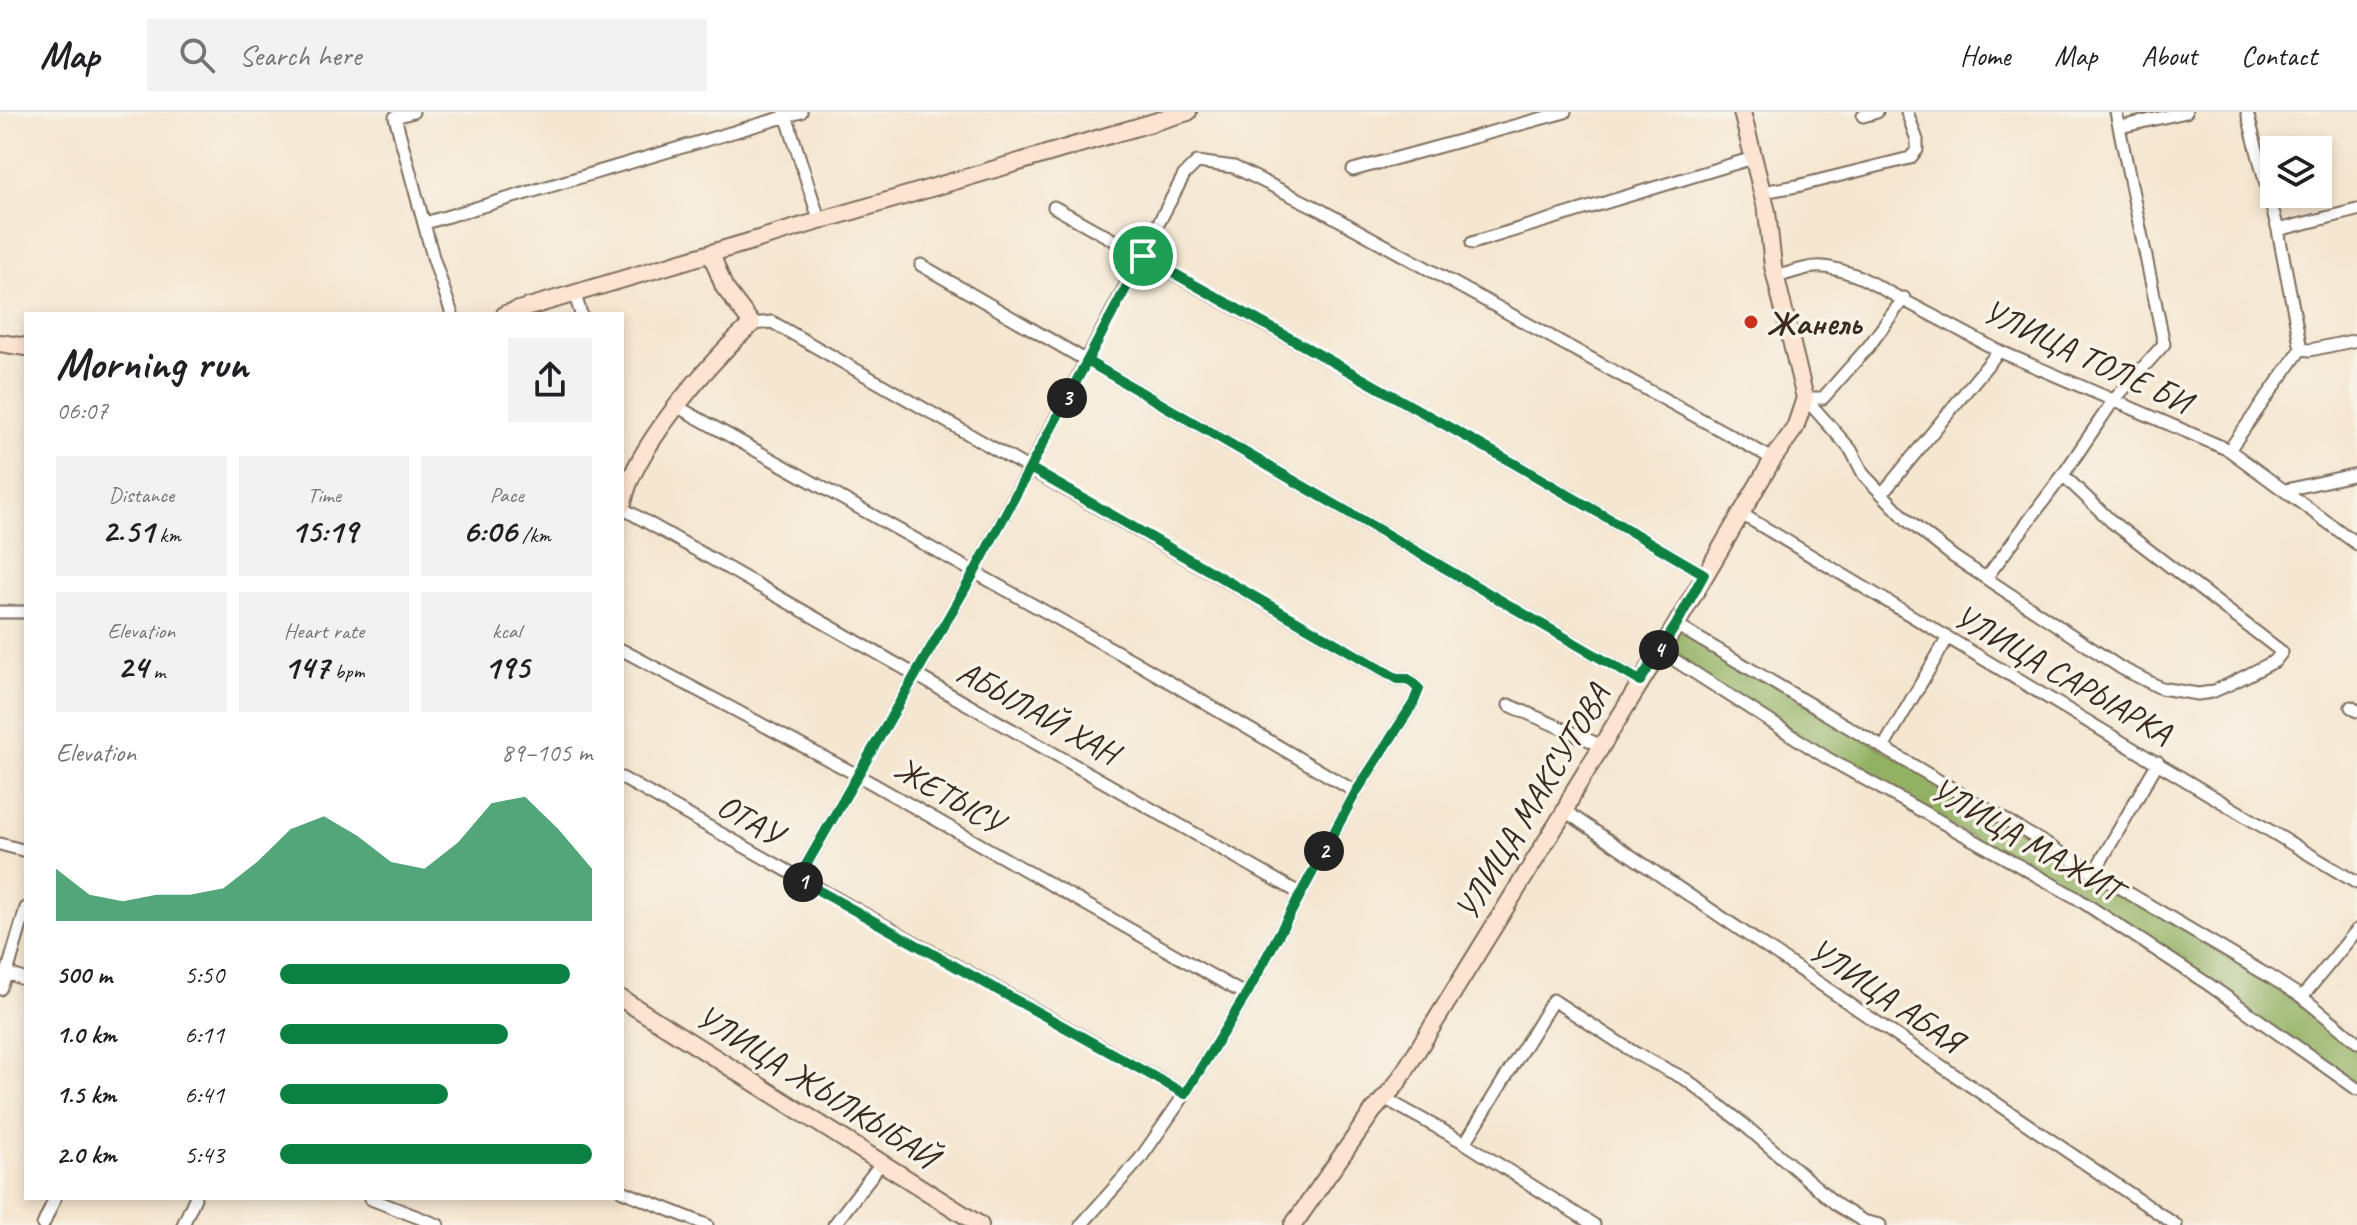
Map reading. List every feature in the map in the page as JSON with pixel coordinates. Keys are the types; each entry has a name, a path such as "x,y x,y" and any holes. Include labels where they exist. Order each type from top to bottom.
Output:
{"street":[{"path":"413,112 395,117 451,312"},
{"path":"425,223 801,112"},
{"path":"511,312 1149,118 1188,112"},
{"path":"1353,170 1565,112"},
{"path":"1742,112 1805,398 1851,450 1864,475 1908,521 1986,578 2121,668 2161,688 2198,694 2212,692 2275,661 2282,652 2112,522 2063,475"},
{"path":"1863,116 1877,112"},
{"path":"1762,192 1826,180 1910,158 1917,150 1917,140 1907,112"},
{"path":"1986,578 2063,475 2113,401 2164,344 2116,112"},
{"path":"2120,127 2186,112"},
{"path":"2229,450 2301,349 2278,230 2247,112"},
{"path":"786,114 819,219"},
{"path":"1472,243 1753,158"},
{"path":"798,879 974,573 1184,175 1197,162 1234,167 1372,238 1773,459"},
{"path":"1054,207 1515,464 1704,574"},
{"path":"2278,230 2357,210"},
{"path":"711,253 724,287 752,324"},
{"path":"921,265 1640,681"},
{"name":"УЛИЦА ТОЛЕ БИ","path":"1776,277 1815,265 1838,268 1904,298 1999,351 2229,450 2357,544"},
{"path":"574,292 580,312"},
{"path":"1805,398 1823,398 1869,346 1904,298"},
{"path":"624,501 632,476 670,414 730,343 752,324 772,322 1398,679 1408,679 1419,689 1413,704 1356,792 1246,995 1185,1094 1140,1159 1081,1225"},
{"path":"2301,349 2310,350 2357,340"},
{"path":"0,343 24,347"},
{"path":"1882,494 1999,351"},
{"name":"УЛИЦА МАКСУТОВА","path":"1293,1225 1355,1135 1396,1085 1565,811 1600,745 1676,625 1740,513 1795,428 1805,398"},
{"path":"678,407 1157,674 1356,792"},
{"path":"2286,490 2357,474"},
{"name":"АБЫЛАЙ ХАН","path":"624,508 1301,894"},
{"name":"УЛИЦА САРЫАРКА","path":"1740,513 2357,883"},
{"path":"0,612 24,612"},
{"path":"1676,625 2095,871 2302,997 2357,1042"},
{"path":"1883,748 1947,639"},
{"name":"УЛИЦА МАЖИТ","path":"1659,650 1827,758 2075,897 2208,984 2357,1089"},
{"name":"ЖЕТЫСУ","path":"624,651 859,776 1246,995"},
{"path":"1509,705 1600,745"},
{"path":"2095,871 2158,762"},
{"name":"ОТАУ","path":"624,779 1185,1094"},
{"name":"УЛИЦА АБАЯ","path":"1565,811 2162,1221 2176,1225"},
{"path":"0,844 24,850"},
{"path":"0,989 24,915"},
{"path":"2302,997 2357,930"},
{"path":"7,973 24,979"},
{"name":"УЛИЦА ЖЫЛКЫБАЙ","path":"624,1000 980,1225"},
{"path":"1465,1143 1553,1000 1635,1053 1687,1080 1837,1205 1863,1221 1880,1225"},
{"path":"1384,1098 1465,1143 1594,1225"},
{"path":"834,1225 882,1162"},
{"path":"624,1192 707,1225"},
{"path":"43,1225 54,1200"},
{"path":"183,1225 194,1200"},
{"path":"374,1200 438,1225"}],"green space":[{"path":"1673,623 2298,998 2357,1043 2357,1089 2075,898 1716,688 1661,641"}],"place":[{"name":"Жанель","path":"1751,322"}],"route":[{"path":"1143,256 1515,464 1704,574 1640,681 1087,361 1030,468 1398,679 1408,679 1419,689 1413,704 1356,792 1246,995 1185,1094 798,879 974,573 1132,274 1143,256"}]}
